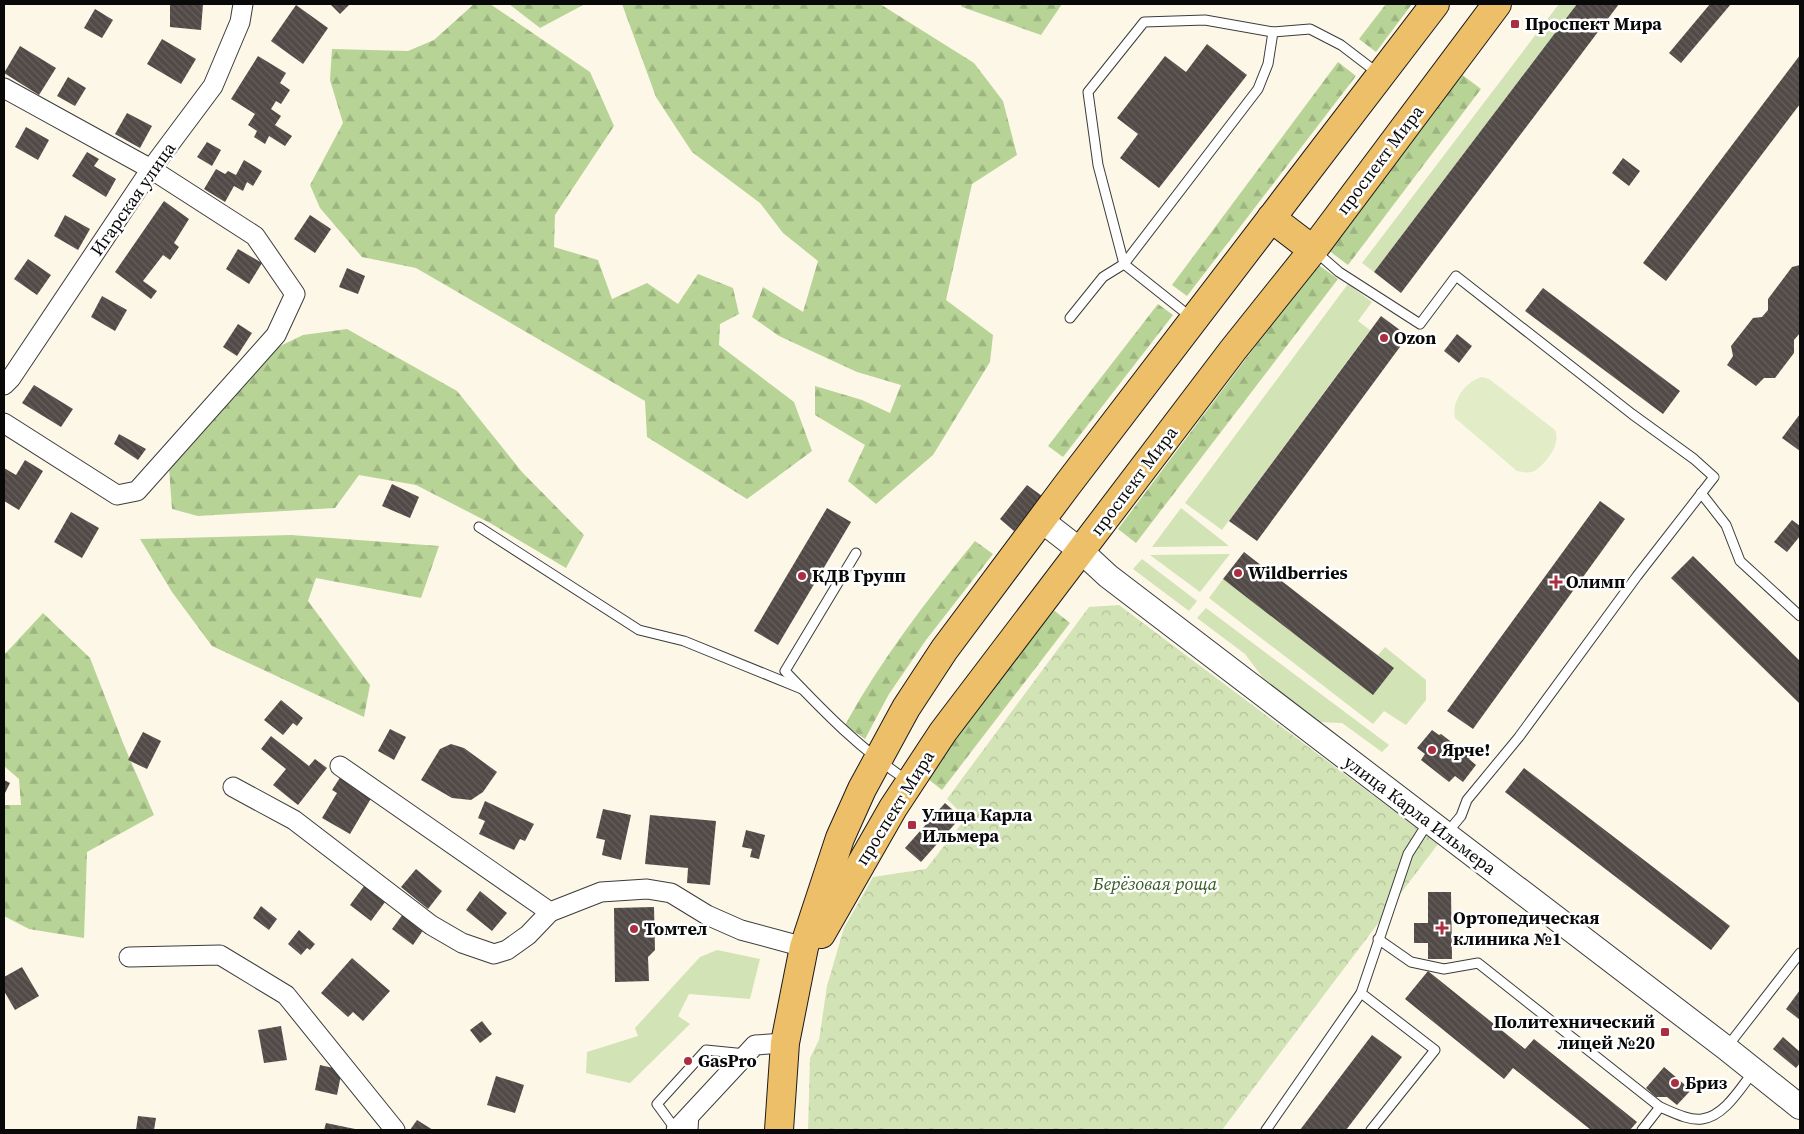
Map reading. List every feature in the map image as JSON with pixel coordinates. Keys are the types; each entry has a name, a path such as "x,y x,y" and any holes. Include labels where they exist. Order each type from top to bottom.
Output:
{"main road":[{"name":"проспект Мира","path":"779,1130 784,1043 804,947 840,838 877,760 906,708 944,650 1041,520 1435,4"},
{"name":"проспект Мира","path":"798,977 867,852 943,732 1233,350 1313,250 1497,4"},
{"path":"1271,218 1313,250"}],"street":[{"name":"Игарская улица","path":"4,385 11,378 151,169 213,86 240,22 243,4"},
{"path":"4,88 151,169 254,236 295,294 276,335 137,492 117,495 4,423"},
{"name":"улица Карла Ильмера","path":"1041,520 1081,551 1116,582 1726,1048 1800,1107"},
{"path":"340,766 550,912"},
{"path":"233,787 294,820 431,925 462,943 494,954 507,950 528,935 550,912 601,892 647,890 671,893 707,915 741,930 804,947"},
{"path":"129,957 220,955 286,995 394,1130"},
{"path":"676,1130 755,1045 784,1043"}],"lane":[{"path":"1194,320 1124,264 1098,165 1088,92 1144,22 1205,20 1273,32 1310,29 1341,45 1381,75"},
{"path":"1070,318 1103,277 1124,264 1258,89 1268,64 1273,32"},
{"path":"1266,1130 1361,994 1408,854 1437,827 1461,816 1467,800 1519,737 1637,576 1714,477 1694,459 1632,414 1456,276 1420,324 1339,272 1313,250"},
{"path":"1701,493 1726,525 1740,561 1800,616"},
{"path":"479,527 639,630 684,641 802,689"},
{"path":"856,553 785,671 837,726 877,760 910,782"},
{"path":"1378,939 1411,962 1444,969 1478,963 1660,1107 1684,1116 1702,1119 1722,1110 1754,1070"},
{"path":"1726,1048 1800,953"},
{"path":"1361,994 1435,1050 1371,1130"},
{"path":"676,1130 657,1104 706,1050 746,1054"},
{"path":"1642,1130 1660,1107"},
{"path":"693,1130 695,1110"}],"green space":[{"path":"474,4 490,4 590,72 614,126 555,215 554,247 598,260 612,299 647,283 678,304 698,274 733,288 739,314 720,324 719,345 794,402 812,451 747,499 647,437 645,401 416,268 362,257 320,208 310,185 343,123 330,80 332,49 408,51 434,40"},
{"path":"509,4 585,4 540,28"},
{"path":"622,4 880,4 974,63 1003,101 1017,155 972,184 946,300 993,335 990,362 933,455 876,504 848,481 865,445 815,415 815,386 862,400 890,413 901,385 857,372 779,336 752,317 763,287 803,312 818,261 783,233 760,203 692,152 656,97"},
{"path":"960,4 1062,4 1041,35 962,7"},
{"path":"1386,4 1412,4 1376,52 1359,39"},
{"path":"1559,4 1577,4 1374,272 1362,263"},
{"path":"1338,62 1356,76 1187,296 1172,285"},
{"path":"1461,74 1481,89 1348,265 1328,250"},
{"path":"1317,264 1338,279 1136,543 1118,529"},
{"path":"1348,284 1372,302 1358,321 1370,330 1222,530 1185,503"},
{"path":"1158,304 1173,315 1063,457 1048,446"},
{"path":"347,329 457,391 522,472 584,535 566,568 490,523 416,485 359,475 335,508 198,516 172,509 169,468 272,350 303,335"},
{"path":"1482,377 1489,379 1555,430 1555,446 1545,462 1536,470 1529,472 1517,471 1455,418 1455,405 1461,393 1470,383"},
{"path":"1181,508 1229,546 1152,547"},
{"path":"291,535 439,546 421,598 316,578 308,601 370,685 364,717 212,646 172,592 140,539"},
{"path":"975,541 993,554 926,640 889,694 865,739 845,725 874,676 906,630"},
{"path":"1230,554 1200,592 1150,555"},
{"path":"1142,559 1197,601 1189,611 1133,569"},
{"path":"1223,579 1372,694 1393,668 1378,655 1385,647 1426,680 1426,700 1406,725 1384,711 1373,724 1209,598"},
{"name":"Берёзовая роща","path":"1119,605 1438,844 1222,1130 808,1130 810,1058 819,1040 827,986 844,928 873,877 926,869 966,818 947,799 1089,607"},
{"path":"1051,608 1070,623 942,790 923,775"},
{"path":"1206,608 1389,745 1382,752 1342,723 1318,722 1263,678 1245,654 1197,618"},
{"path":"43,613 90,658 123,743 154,815 87,852 84,938 29,929 4,916 4,805 21,805 19,779 4,766 4,655"},
{"path":"717,950 760,959 750,999 689,994 678,1016 690,1024 630,1083 586,1073 587,1052 638,1036 635,1028 700,957"}],"building":[{"path":"170,4 203,4 201,30 170,27"},
{"path":"330,4 350,4 340,14"},
{"path":"1577,4 1619,4 1401,293 1374,272"},
{"path":"1710,4 1731,4 1681,63 1669,53"},
{"path":"296,5 328,28 303,64 271,41"},
{"path":"95,9 113,20 102,38 84,28"},
{"path":"162,39 196,59 181,84 147,64"},
{"path":"1207,44 1247,75 1159,188 1120,158 1138,134 1117,118 1165,56 1186,72"},
{"path":"20,46 56,68 39,95 4,73"},
{"path":"1800,55 1800,104 1666,281 1643,263"},
{"path":"258,56 286,73 280,83 290,90 281,104 276,101 271,109 281,116 275,125 292,136 285,146 269,136 265,144 254,137 257,131 248,125 255,114 231,99"},
{"path":"68,77 86,88 75,106 57,96"},
{"path":"127,113 152,126 140,148 115,134"},
{"path":"26,127 49,140 38,160 15,147"},
{"path":"207,142 221,150 212,166 197,157"},
{"path":"87,152 99,159 94,166 116,179 106,197 72,176"},
{"path":"1623,158 1640,171 1629,186 1612,173"},
{"path":"244,160 262,171 253,186 247,182 243,191 234,186 225,202 204,189 216,169 225,174 228,171 236,175"},
{"path":"164,201 189,219 174,243 179,247 170,260 163,255 143,281 157,291 151,299 115,272"},
{"path":"65,215 90,229 78,250 54,236"},
{"path":"310,215 331,229 315,253 294,239"},
{"path":"238,249 262,263 249,284 226,269"},
{"path":"28,259 51,275 37,295 14,279"},
{"path":"1800,265 1800,333 1794,340 1794,353 1775,378 1764,378 1756,386 1727,365 1733,356 1731,346 1753,318 1762,317 1768,310 1768,299 1792,267"},
{"path":"347,268 365,276 358,294 339,287"},
{"path":"1543,288 1680,391 1663,414 1525,311"},
{"path":"102,296 127,310 115,331 91,317"},
{"path":"1381,316 1408,336 1257,541 1229,521"},
{"path":"238,324 252,333 237,356 223,347"},
{"path":"1457,334 1472,346 1459,363 1444,351"},
{"path":"34,385 73,409 61,427 22,403"},
{"path":"1800,414 1800,451 1782,438"},
{"path":"119,434 146,449 138,460 114,444"},
{"path":"25,460 43,471 19,510 4,501 4,468 16,475"},
{"path":"392,484 419,497 410,518 382,506"},
{"path":"1027,485 1042,496 1014,531 1000,519"},
{"path":"1600,501 1625,519 1473,729 1447,711"},
{"name":"КДВ Групп","path":"827,508 851,522 778,645 754,631"},
{"path":"71,512 99,528 82,558 54,542"},
{"path":"1792,520 1800,526 1800,536 1787,552 1774,542"},
{"path":"1244,552 1394,668 1373,695 1223,579"},
{"path":"1693,556 1800,661 1800,704 1671,578"},
{"path":"281,700 303,718 297,726 293,723 283,735 264,720"},
{"path":"390,729 406,737 394,760 378,751"},
{"path":"1432,730 1439,735 1441,734 1471,757 1469,759 1476,765 1463,782 1455,776 1449,782 1421,760 1425,754 1417,748"},
{"path":"143,732 161,741 147,769 128,760"},
{"path":"271,736 309,766 315,759 327,768 298,805 273,785 286,769 261,749"},
{"path":"451,744 464,748 497,772 483,792 471,800 452,798 421,780 440,749"},
{"path":"1524,768 1730,926 1711,950 1505,792"},
{"path":"341,776 373,795 350,834 322,818 337,793 332,790"},
{"path":"4,780 10,783 4,795"},
{"path":"485,801 534,824 525,841 520,839 514,850 479,834 485,821 478,818"},
{"path":"945,803 961,817 921,862 905,848"},
{"path":"603,809 631,815 621,860 602,855 605,840 596,838"},
{"path":"650,815 716,821 710,885 687,883 688,868 645,864"},
{"path":"746,830 765,835 759,859 750,857 752,849 742,847"},
{"path":"416,869 442,891 428,909 401,887"},
{"path":"367,882 388,898 371,921 350,905"},
{"path":"480,891 507,913 492,931 466,910"},
{"path":"1428,892 1451,892 1452,959 1428,959 1428,943 1414,943 1414,923 1428,923"},
{"path":"261,906 277,919 269,930 253,918"},
{"name":"Томтел","path":"654,907 655,950 648,957 649,981 615,982 614,908"},
{"path":"403,914 424,929 413,945 392,929"},
{"path":"299,930 315,944 310,950 307,948 301,955 288,944"},
{"path":"352,958 390,991 363,1021 353,1012 348,1017 321,993"},
{"path":"22,967 39,996 15,1010 4,991 4,977"},
{"path":"1428,971 1525,1049 1534,1039 1637,1122 1630,1130 1591,1130 1513,1068 1504,1079 1405,999"},
{"path":"1800,990 1800,1020 1786,1009"},
{"path":"482,1021 492,1034 480,1043 470,1030"},
{"path":"281,1026 287,1060 264,1063 258,1030"},
{"path":"1372,1035 1402,1057 1346,1130 1300,1130"},
{"path":"1783,1037 1800,1052 1800,1063 1796,1068 1773,1049"},
{"path":"320,1065 342,1070 337,1095 315,1090"},
{"path":"1664,1067 1691,1090 1677,1105 1667,1097 1656,1097 1646,1088"},
{"path":"496,1076 524,1085 515,1113 487,1105"},
{"path":"138,1116 156,1118 154,1130 136,1130"},
{"path":"417,1120 433,1130 410,1130"},
{"path":"326,1123 355,1129 355,1130 324,1130"}],"place":[{"name":"Проспект Мира","path":"1515,24"},
{"name":"Ozon","path":"1384,338"},
{"name":"Wildberries","path":"1238,573"},
{"name":"КДВ Групп","path":"802,576"},
{"name":"Олимп","path":"1556,582"},
{"name":"Ярче!","path":"1432,750"},
{"name":"Улица Карла Ильмера","path":"912,825"},
{"name":"Ортопедическая клиника №1","path":"1442,928"},
{"name":"Томтел","path":"634,929"},
{"name":"Политехнический лицей №20","path":"1665,1032"},
{"name":"GasPro","path":"688,1061"},
{"name":"Бриз","path":"1675,1083"}]}
